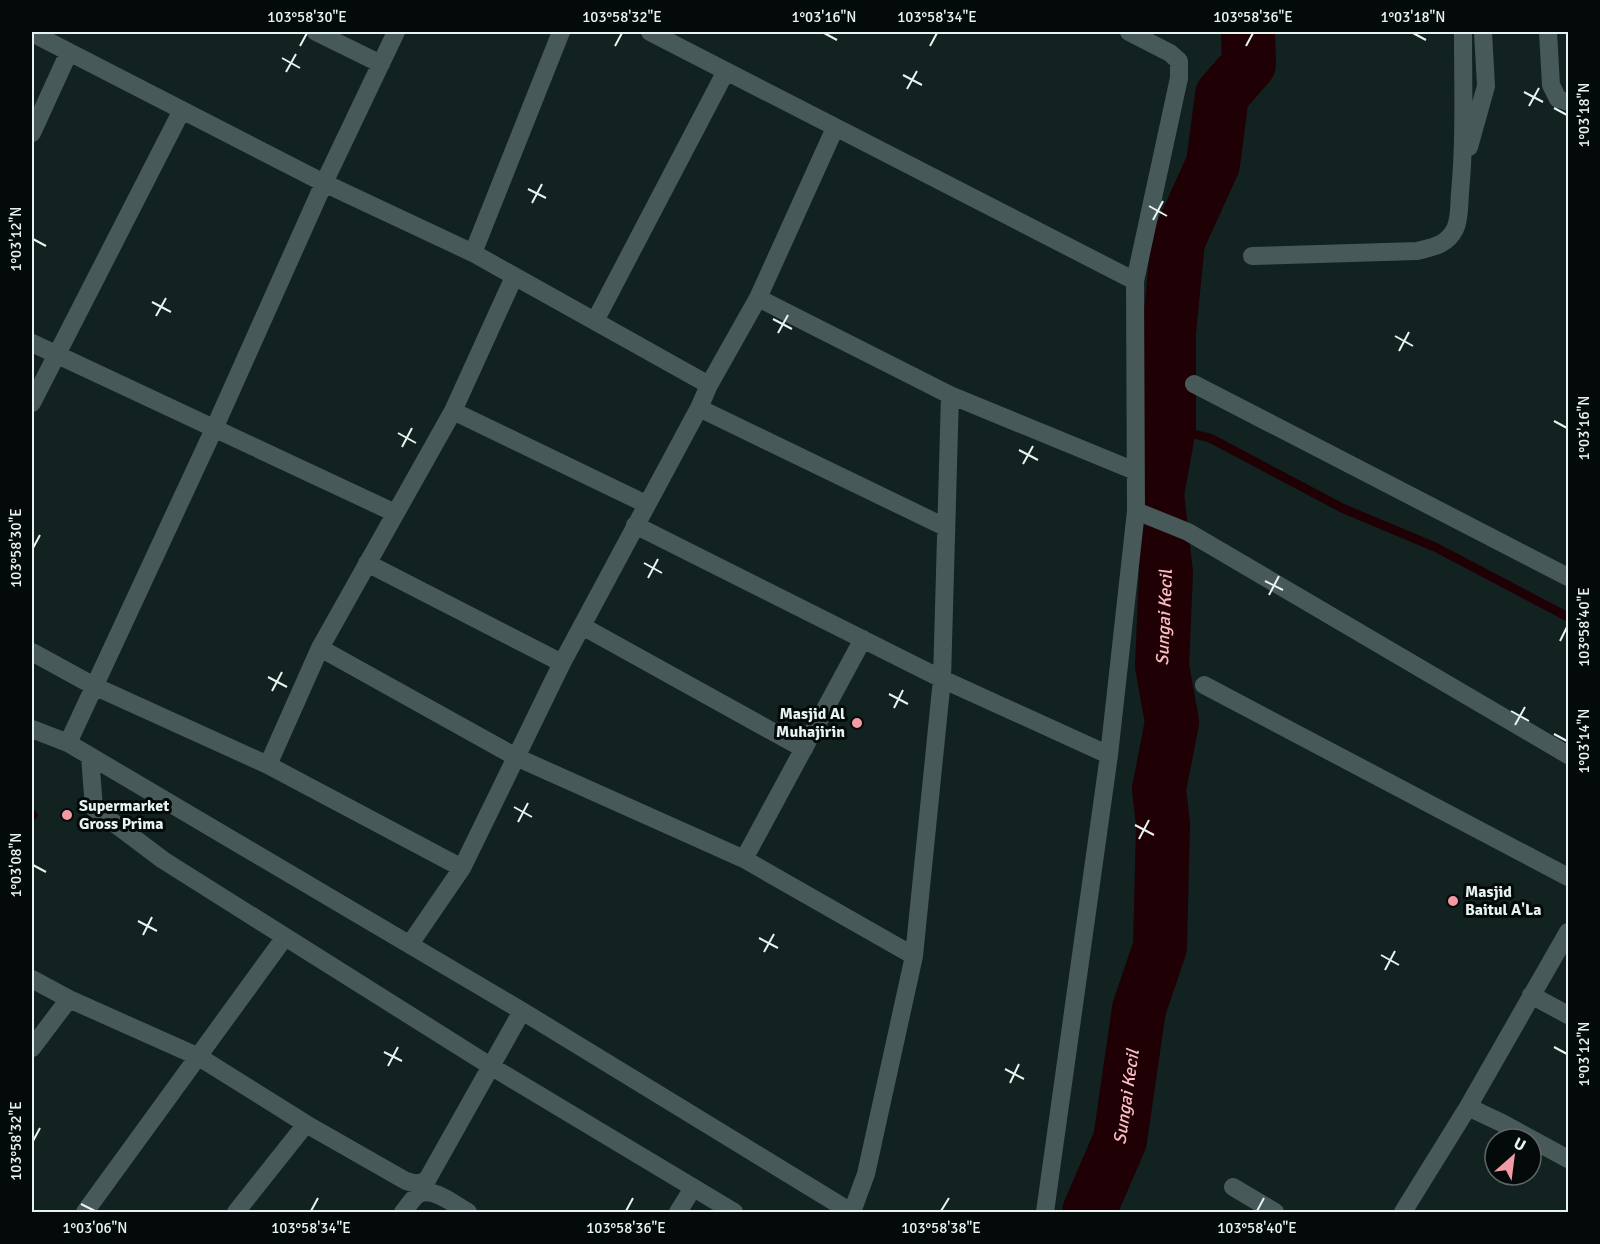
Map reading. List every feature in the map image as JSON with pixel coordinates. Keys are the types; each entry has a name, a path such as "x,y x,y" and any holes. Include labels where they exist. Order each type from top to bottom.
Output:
{"street":[{"path":"316,32 381,64"},
{"path":"68,743 214,429 324,183 396,32"},
{"path":"473,253 561,32"},
{"path":"650,32 1135,281"},
{"path":"1045,1212 1109,755 1136,511 1135,281 1179,78 1179,61 1170,53 1129,32"},
{"path":"1252,256 1417,251 1441,246 1455,228 1463,169 1463,32"},
{"path":"1463,169 1486,86 1484,32"},
{"path":"1548,32 1551,85 1558,99 1569,102"},
{"path":"32,33 324,183 473,253 709,385"},
{"path":"32,133 69,52"},
{"path":"595,321 726,71"},
{"path":"32,403 182,110"},
{"path":"410,945 462,868 562,663 699,408 709,385 758,298 835,128"},
{"path":"268,765 320,648 453,411 514,277"},
{"path":"758,298 950,395 1135,471"},
{"path":"32,343 395,513"},
{"path":"1194,384 1569,577"},
{"path":"32,729 68,743 522,1011 852,1212 866,1174 914,956 942,678 950,395"},
{"path":"699,408 945,527"},
{"path":"453,411 646,504"},
{"path":"1136,511 1188,532 1569,755"},
{"path":"635,525 942,678 1109,755"},
{"path":"367,563 562,663"},
{"path":"582,626 804,749"},
{"path":"744,859 863,639"},
{"path":"320,648 516,757 744,859 914,956"},
{"path":"32,652 94,686 268,765 462,868"},
{"path":"1204,685 1569,877"},
{"path":"90,756 94,808 163,860 492,1067 734,1212"},
{"path":"1403,1212 1468,1107 1569,932"},
{"path":"85,1212 285,937"},
{"path":"32,979 69,999 199,1057 306,1124 406,1181 421,1183 427,1180 522,1011"},
{"path":"1531,995 1569,1015"},
{"path":"32,1048 69,999"},
{"path":"1468,1107 1569,1159"},
{"path":"236,1212 306,1124"},
{"path":"1233,1187 1275,1212"},
{"path":"678,1212 693,1188"},
{"path":"403,1212 416,1196 425,1192 435,1194 468,1212"}],"waterway":[{"name":"Sungai Kecil","path":"1089,1212 1120,1140 1139,1009 1160,947 1163,824 1159,789 1172,722 1162,666 1166,573 1157,494 1169,428 1169,332 1178,241 1213,164 1222,95 1249,64 1248,32"},
{"path":"1169,428 1210,438 1342,508 1435,547 1568,617"}],"place":[{"name":"Masjid Al Muhajirin","path":"857,723"},
{"name":"Supermarket Gross Prima","path":"67,815"},
{"name":"Masjid Baitul A'La","path":"1453,901"}]}
